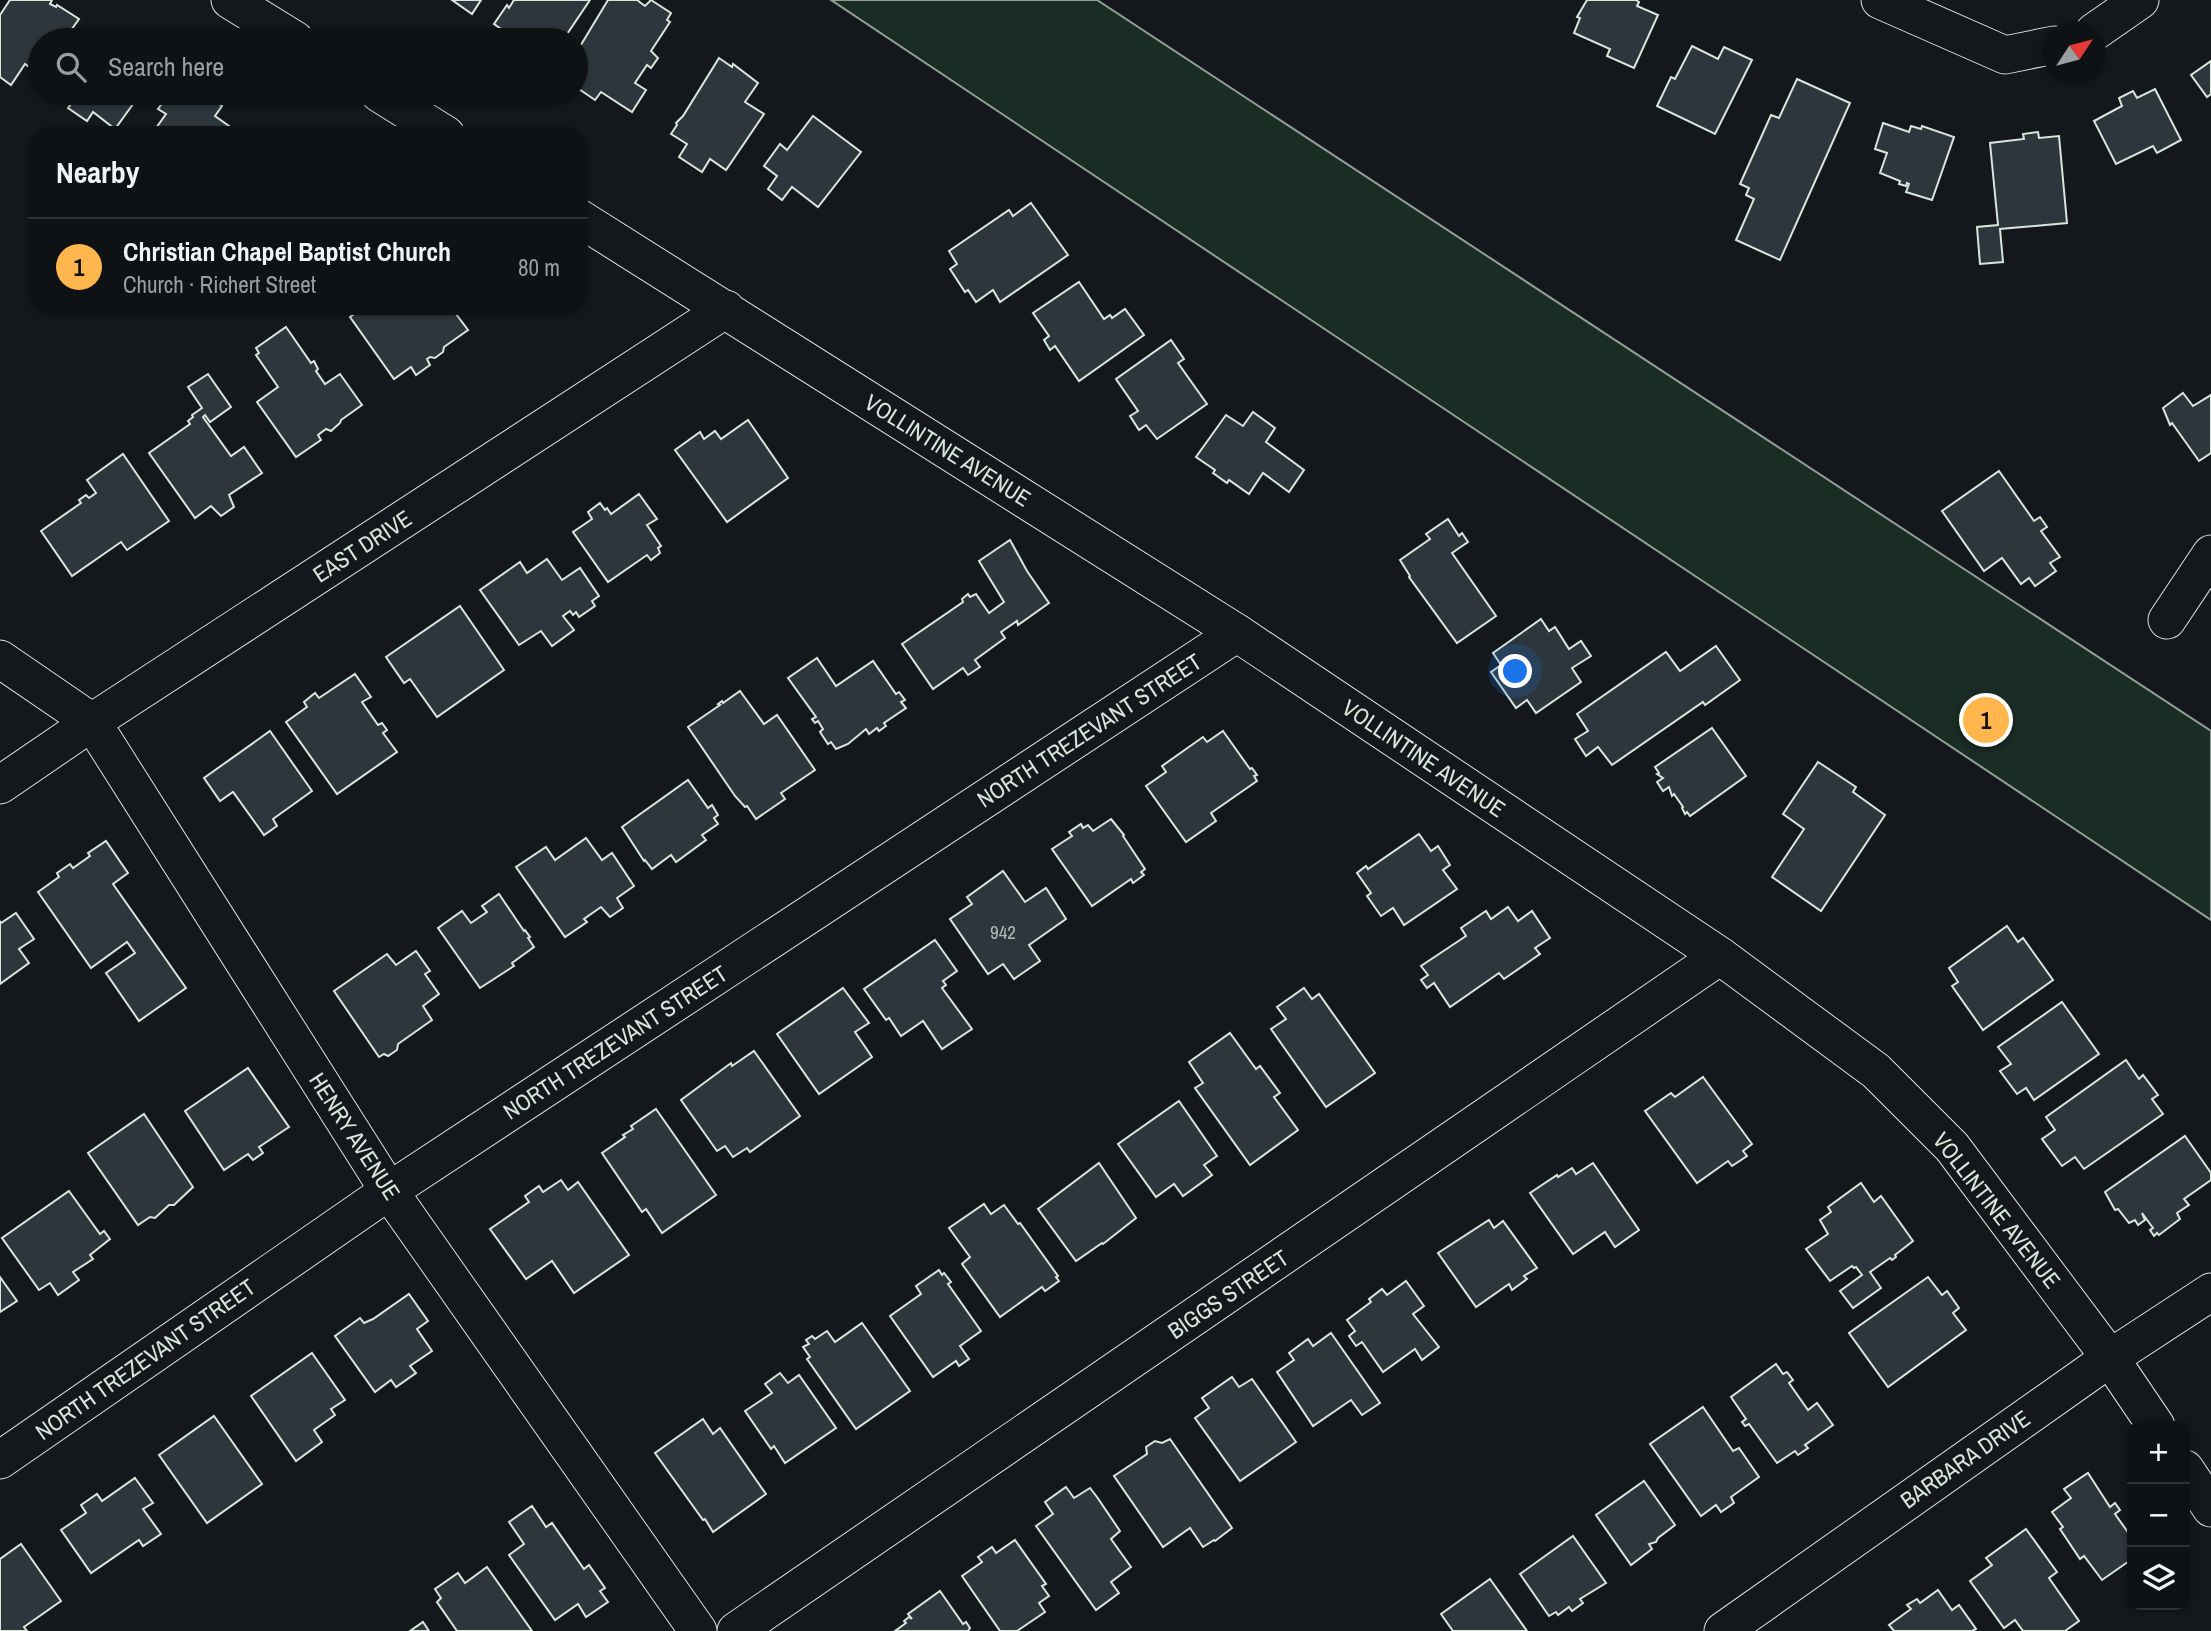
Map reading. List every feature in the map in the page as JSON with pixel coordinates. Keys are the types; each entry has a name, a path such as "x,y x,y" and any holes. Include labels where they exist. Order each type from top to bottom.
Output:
{"street":[{"path":"230,0 276,28"},
{"path":"1880,0 2005,55 2043,47"},
{"path":"2106,24 2140,0"},
{"path":"398,105 432,126"},
{"name":"VOLLINTINE AVENUE","path":"588,224 1237,633 1720,956 1876,1071 1952,1147 2110,1357 2153,1421"},
{"name":"EAST DRIVE","path":"0,785 92,722 726,309"},
{"path":"2168,620 2211,554"},
{"name":"NORTH TREZEVANT STREET","path":"0,1460 389,1191 1237,633"},
{"name":"HENRY AVENUE","path":"0,659 92,722 389,1191 698,1631"},
{"name":"BIGGS STREET","path":"736,1631 1720,956"},
{"name":"BARBARA DRIVE","path":"1723,1631 2110,1357 2211,1292"},
{"path":"2190,1476 2211,1508"}],"green space":[{"path":"831,0 1097,0 2211,731 2211,920"}],"building":[{"path":"10,0 52,0 50,4 56,7 57,5 79,19 73,28 28,28 28,66 25,64 11,85 0,77 0,15"},
{"path":"452,0 481,0 472,14"},
{"path":"514,0 590,0 571,28 500,28 494,24 507,5 509,8"},
{"path":"608,0 637,0 645,6 651,0 671,13 667,20 670,22 651,51 658,58 651,68 647,65 635,83 646,90 632,112 601,92 595,100 588,95 588,33"},
{"path":"1587,0 1636,0 1639,2 1637,6 1658,15 1634,68 1607,56 1610,49 1574,33 1580,18 1577,17"},
{"path":"1692,46 1718,59 1724,47 1752,60 1715,134 1657,106 1671,77 1675,79"},
{"path":"719,58 732,67 733,64 758,83 745,102 764,114 726,170 710,159 702,172 679,157 687,144 671,134"},
{"path":"2211,61 2211,94 2207,97 2191,75"},
{"path":"1797,79 1850,103 1780,260 1736,240 1754,199 1746,195 1749,188 1740,184 1771,115 1779,118"},
{"path":"2155,89 2181,140 2157,153 2153,146 2116,164 2094,121 2122,106 2119,98 2133,91 2137,98"},
{"path":"70,105 132,105 117,126 111,126 93,112 87,121 68,108"},
{"path":"161,105 221,105 215,116 229,126 157,126 166,114 158,109"},
{"path":"813,116 861,152 818,207 792,187 782,200 768,189 777,176 764,166 780,144 787,150"},
{"path":"1883,123 1909,132 1911,126 1921,129 1922,126 1954,137 1932,200 1906,192 1909,184 1899,184 1900,181 1880,173 1887,153 1875,149"},
{"path":"2038,132 2039,138 2059,136 2067,223 2000,229 2003,262 1980,264 1977,227 1998,225 1990,143 2024,139 2023,134"},
{"path":"1031,203 1068,255 1000,302 993,290 976,302 968,290 965,292 950,269 957,264 949,251 1009,210 1013,216"},
{"path":"1079,282 1104,319 1110,315 1112,318 1125,309 1144,335 1079,381 1055,346 1050,350 1044,340 1049,336 1033,313"},
{"path":"457,315 468,330 444,347 443,352 435,358 427,359 430,365 416,375 411,367 394,379 350,317"},
{"path":"286,327 311,363 314,361 318,369 316,371 325,384 340,374 362,405 331,431 326,429 318,435 321,440 296,457 257,402 278,387 256,355 259,353 256,348"},
{"path":"1171,340 1184,359 1178,363 1207,404 1157,439 1146,425 1139,430 1130,416 1138,411 1116,379"},
{"path":"208,374 231,407 210,422 205,415 203,417 231,456 244,447 262,473 229,495 234,507 221,516 211,506 195,518 149,453 190,424 188,421 192,415 202,408 188,387"},
{"path":"2183,393 2193,406 2211,395 2211,453 2199,461 2172,423 2170,425 2163,408"},
{"path":"1253,412 1275,428 1266,442 1304,470 1289,492 1263,473 1249,494 1229,480 1227,483 1213,473 1215,470 1196,457 1226,415 1243,426"},
{"path":"748,420 788,478 727,522 675,450 700,432 704,439 715,431 721,439"},
{"path":"123,454 169,521 127,550 121,542 72,576 41,531 81,503 79,500 86,495 89,498 96,493 87,480"},
{"path":"1999,471 2034,521 2040,517 2047,527 2041,531 2060,557 2050,563 2056,571 2035,586 2029,578 2021,584 2002,558 1984,571 1942,511"},
{"path":"639,494 657,519 647,525 661,546 658,548 660,553 651,560 647,555 608,582 573,532 592,519 588,512 600,503 611,514"},
{"path":"1448,519 1459,536 1462,533 1468,542 1452,553 1496,616 1457,643 1409,577 1400,560 1430,539 1426,534"},
{"path":"1010,540 1049,603 1018,625 1017,621 1001,632 1005,638 975,660 980,667 968,675 963,668 933,689 902,644 963,602 962,599 968,594 970,597 976,594 989,613 1004,602 979,561"},
{"path":"547,559 562,580 580,568 599,596 592,601 595,606 579,617 576,612 573,615 570,611 563,616 574,630 552,646 541,631 519,645 480,590 520,562 527,573"},
{"path":"460,606 504,670 437,717 410,679 404,683 386,657"},
{"path":"1541,619 1549,631 1555,627 1569,649 1581,641 1591,656 1572,668 1581,682 1536,713 1527,700 1516,708 1491,672 1501,665 1493,653"},
{"path":"1716,646 1740,680 1705,705 1703,702 1612,765 1598,747 1586,756 1575,739 1588,731 1577,714 1666,652 1680,671"},
{"path":"817,658 836,686 873,661 896,694 899,692 905,700 901,702 906,708 884,723 886,726 879,731 877,728 869,734 866,729 848,744 836,749 831,742 828,744 820,732 823,729 818,721 815,723 812,719 816,717 788,678"},
{"path":"355,674 371,697 362,702 378,725 382,723 387,730 383,733 397,752 337,794 286,722 307,707 304,702 315,693 319,698"},
{"path":"740,691 764,724 777,715 815,770 781,793 785,799 756,819 747,806 735,796 688,727"},
{"path":"1712,728 1746,776 1690,816 1687,812 1685,814 1669,787 1663,791 1657,782 1663,778 1657,774 1659,773 1655,767"},
{"path":"270,731 312,791 273,819 277,826 264,835 233,792 220,801 204,778"},
{"path":"1223,731 1257,775 1254,776 1257,781 1211,813 1216,821 1186,842 1146,786 1166,772 1162,766 1203,737 1207,742"},
{"path":"1818,762 1856,787 1853,792 1885,815 1821,911 1772,877 1804,829 1783,814"},
{"path":"688,780 708,808 712,805 718,815 714,818 718,824 702,835 706,840 676,862 671,855 652,869 622,827"},
{"path":"1111,819 1145,869 1141,872 1144,875 1133,883 1131,879 1092,906 1052,849 1072,836 1069,832 1081,824 1083,828 1088,825 1093,831"},
{"path":"1419,834 1431,851 1438,846 1450,865 1443,870 1457,889 1404,925 1393,908 1381,916 1367,896 1371,893 1357,873 1366,866 1368,869"},
{"path":"586,838 602,860 612,853 634,886 617,898 623,908 610,917 601,907 584,919 587,922 565,937 516,867 546,847 555,860"},
{"path":"106,841 128,873 113,884 186,988 139,1021 106,973 135,953 127,942 91,968 38,892 59,877 57,873 70,864 73,868 90,856 88,853"},
{"path":"1003,871 1025,902 1046,888 1066,919 1029,945 1040,961 1014,979 1003,964 988,974 950,919 972,904 967,897"},
{"path":"499,894 530,937 528,938 534,947 512,963 514,966 480,988 438,928 462,911 471,923 487,912 482,906"},
{"path":"1508,907 1518,921 1532,911 1550,938 1535,948 1540,954 1504,979 1499,973 1450,1007 1434,983 1427,988 1421,980 1428,975 1421,966 1466,936 1461,928 1486,911 1491,919"},
{"path":"16,913 34,939 19,949 29,963 0,984 0,921 1,923"},
{"path":"2007,926 2018,942 2023,938 2053,980 1983,1030 1952,986 1958,982 1949,968"},
{"path":"935,940 957,971 943,981 946,985 942,988 972,1029 942,1049 923,1021 901,1036 864,989"},
{"path":"416,951 430,971 425,974 439,994 423,1006 432,1020 398,1044 397,1050 388,1056 384,1054 379,1057 334,991 387,954 396,965"},
{"path":"843,988 869,1023 855,1032 872,1057 819,1094 777,1034"},
{"path":"1304,988 1312,999 1319,994 1375,1073 1326,1107 1271,1029 1286,1019 1277,1007"},
{"path":"2062,1002 2099,1054 2034,1100 2026,1088 2017,1094 2000,1071 2011,1064 1998,1047"},
{"path":"1230,1033 1256,1069 1260,1066 1280,1093 1274,1097 1298,1130 1250,1165 1195,1088 1203,1083 1189,1062"},
{"path":"754,1051 800,1116 750,1152 747,1148 733,1157 725,1146 717,1151 681,1100 731,1063 732,1066"},
{"path":"2126,1060 2139,1079 2143,1075 2158,1095 2152,1099 2163,1114 2084,1169 2075,1157 2062,1166 2042,1139 2055,1130 2046,1117"},
{"path":"248,1068 289,1127 259,1147 263,1153 253,1160 248,1154 224,1170 185,1111"},
{"path":"1703,1077 1752,1144 1743,1151 1747,1156 1732,1166 1728,1161 1697,1183 1645,1111 1671,1093 1675,1097"},
{"path":"1179,1101 1217,1156 1204,1165 1212,1175 1183,1196 1174,1184 1156,1197 1118,1144"},
{"path":"656,1109 716,1195 662,1233 646,1209 642,1212 602,1153 625,1137 623,1135 633,1129 631,1126"},
{"path":"144,1114 193,1187 174,1205 169,1205 155,1218 150,1217 138,1225 88,1153"},
{"path":"2185,1136 2211,1173 2211,1180 2184,1199 2189,1205 2177,1213 2180,1219 2154,1236 2150,1230 2153,1228 2142,1213 2145,1220 2138,1225 2135,1220 2129,1223 2118,1209 2115,1210 2105,1192"},
{"path":"1099,1163 1136,1218 1076,1261 1038,1209"},
{"path":"1593,1163 1639,1230 1615,1247 1605,1232 1573,1254 1530,1193 1557,1175 1558,1177 1572,1168 1576,1174"},
{"path":"561,1180 568,1190 578,1182 629,1255 574,1293 552,1261 526,1279 490,1229 529,1202 525,1196 539,1186 543,1192"},
{"path":"1861,1183 1874,1202 1881,1196 1913,1241 1892,1260 1890,1258 1870,1272 1881,1288 1853,1308 1840,1291 1862,1275 1856,1267 1852,1266 1830,1281 1806,1249 1828,1234 1820,1220 1831,1212 1828,1207"},
{"path":"69,1191 100,1234 104,1231 110,1239 90,1255 93,1259 73,1272 79,1280 58,1295 50,1283 39,1290 2,1238"},
{"path":"984,1204 991,1214 1004,1205 1018,1224 1020,1223 1059,1281 1045,1291 1042,1287 1000,1317 962,1264 970,1257 949,1228"},
{"path":"1489,1220 1494,1228 1503,1221 1537,1268 1524,1276 1527,1279 1512,1290 1509,1284 1476,1307 1438,1253"},
{"path":"939,1270 951,1282 948,1284 981,1331 960,1346 969,1359 959,1366 956,1361 933,1377 890,1316 921,1294 916,1286"},
{"path":"0,1277 17,1301 0,1312"},
{"path":"1928,1277 1942,1295 1947,1291 1959,1308 1953,1313 1966,1330 1888,1387 1849,1333"},
{"path":"1406,1281 1424,1306 1413,1314 1439,1347 1422,1360 1415,1349 1383,1372 1362,1342 1356,1346 1349,1336 1355,1331 1347,1320 1371,1302 1369,1299 1382,1289 1387,1295"},
{"path":"409,1294 428,1321 417,1329 432,1351 410,1366 416,1373 396,1387 391,1380 375,1392 335,1336 360,1318 364,1323 373,1319"},
{"path":"862,1323 910,1391 856,1429 807,1359 810,1357 803,1347 809,1344 806,1340 812,1336 815,1339 827,1331 835,1342"},
{"path":"1331,1333 1380,1403 1362,1415 1351,1400 1313,1426 1277,1372 1294,1360 1289,1353 1308,1339 1313,1346"},
{"path":"312,1353 345,1400 331,1409 335,1415 314,1430 322,1442 296,1461 251,1396"},
{"path":"1776,1364 1783,1374 1787,1372 1793,1380 1789,1383 1808,1410 1817,1403 1833,1425 1805,1445 1808,1448 1798,1455 1795,1451 1777,1463 1749,1424 1745,1426 1742,1422 1746,1419 1731,1397"},
{"path":"780,1373 788,1383 799,1375 836,1428 785,1463 774,1446 771,1449 745,1411 772,1393 765,1384"},
{"path":"1232,1377 1239,1387 1252,1379 1296,1442 1240,1481 1195,1418 1209,1408 1202,1398"},
{"path":"1703,1407 1733,1451 1739,1448 1759,1477 1731,1497 1734,1503 1721,1512 1716,1505 1701,1516 1650,1444"},
{"path":"214,1416 262,1484 207,1523 159,1455"},
{"path":"703,1419 713,1434 720,1428 766,1494 713,1532 655,1453"},
{"path":"1170,1439 1232,1528 1203,1547 1190,1528 1163,1547 1114,1476 1147,1454 1146,1447 1155,1441 1162,1443"},
{"path":"2088,1473 2110,1507 2115,1503 2120,1510 2115,1514 2127,1531 2127,1562 2102,1580 2084,1556 2080,1559 2052,1512 2071,1498 2064,1489"},
{"path":"135,1478 153,1503 143,1509 161,1534 143,1546 139,1540 91,1573 61,1530 86,1513 81,1505 97,1494 102,1501"},
{"path":"1644,1481 1675,1525 1656,1542 1649,1544 1652,1549 1631,1565 1596,1515"},
{"path":"1066,1487 1074,1498 1090,1488 1120,1531 1111,1539 1131,1567 1111,1582 1119,1593 1096,1610 1036,1526 1053,1514 1045,1502"},
{"path":"532,1506 546,1527 552,1523 584,1569 589,1565 605,1588 600,1591 608,1602 586,1617 578,1604 555,1620 509,1555 524,1544 509,1522"},
{"path":"2026,1529 2057,1572 2049,1578 2079,1621 2065,1631 2023,1631 2015,1620 2004,1628 1970,1581 1992,1565 1986,1558"},
{"path":"1573,1536 1606,1583 1580,1599 1583,1603 1572,1611 1569,1607 1558,1615 1556,1612 1549,1616 1520,1574"},
{"path":"1015,1540 1046,1584 1042,1586 1049,1596 1039,1603 1045,1612 1017,1631 1000,1631 962,1576 982,1562 978,1557 992,1547 996,1553"},
{"path":"21,1544 61,1601 24,1627 27,1631 0,1631 0,1559"},
{"path":"487,1567 532,1631 457,1631 437,1602 441,1598 435,1589 458,1573 465,1583"},
{"path":"1490,1579 1527,1631 1453,1631 1441,1614"},
{"path":"1938,1590 1952,1610 1959,1605 1976,1629 1894,1631 1889,1625 1911,1609 1907,1605 1917,1599 1920,1603"},
{"path":"940,1591 963,1624 966,1622 970,1628 968,1631 895,1631 906,1623 904,1621 909,1617 912,1619 908,1614"},
{"path":"423,1622 429,1631 410,1631"}],"place":[{"name":"Christian Chapel Baptist Church","path":"1986,720"}]}
